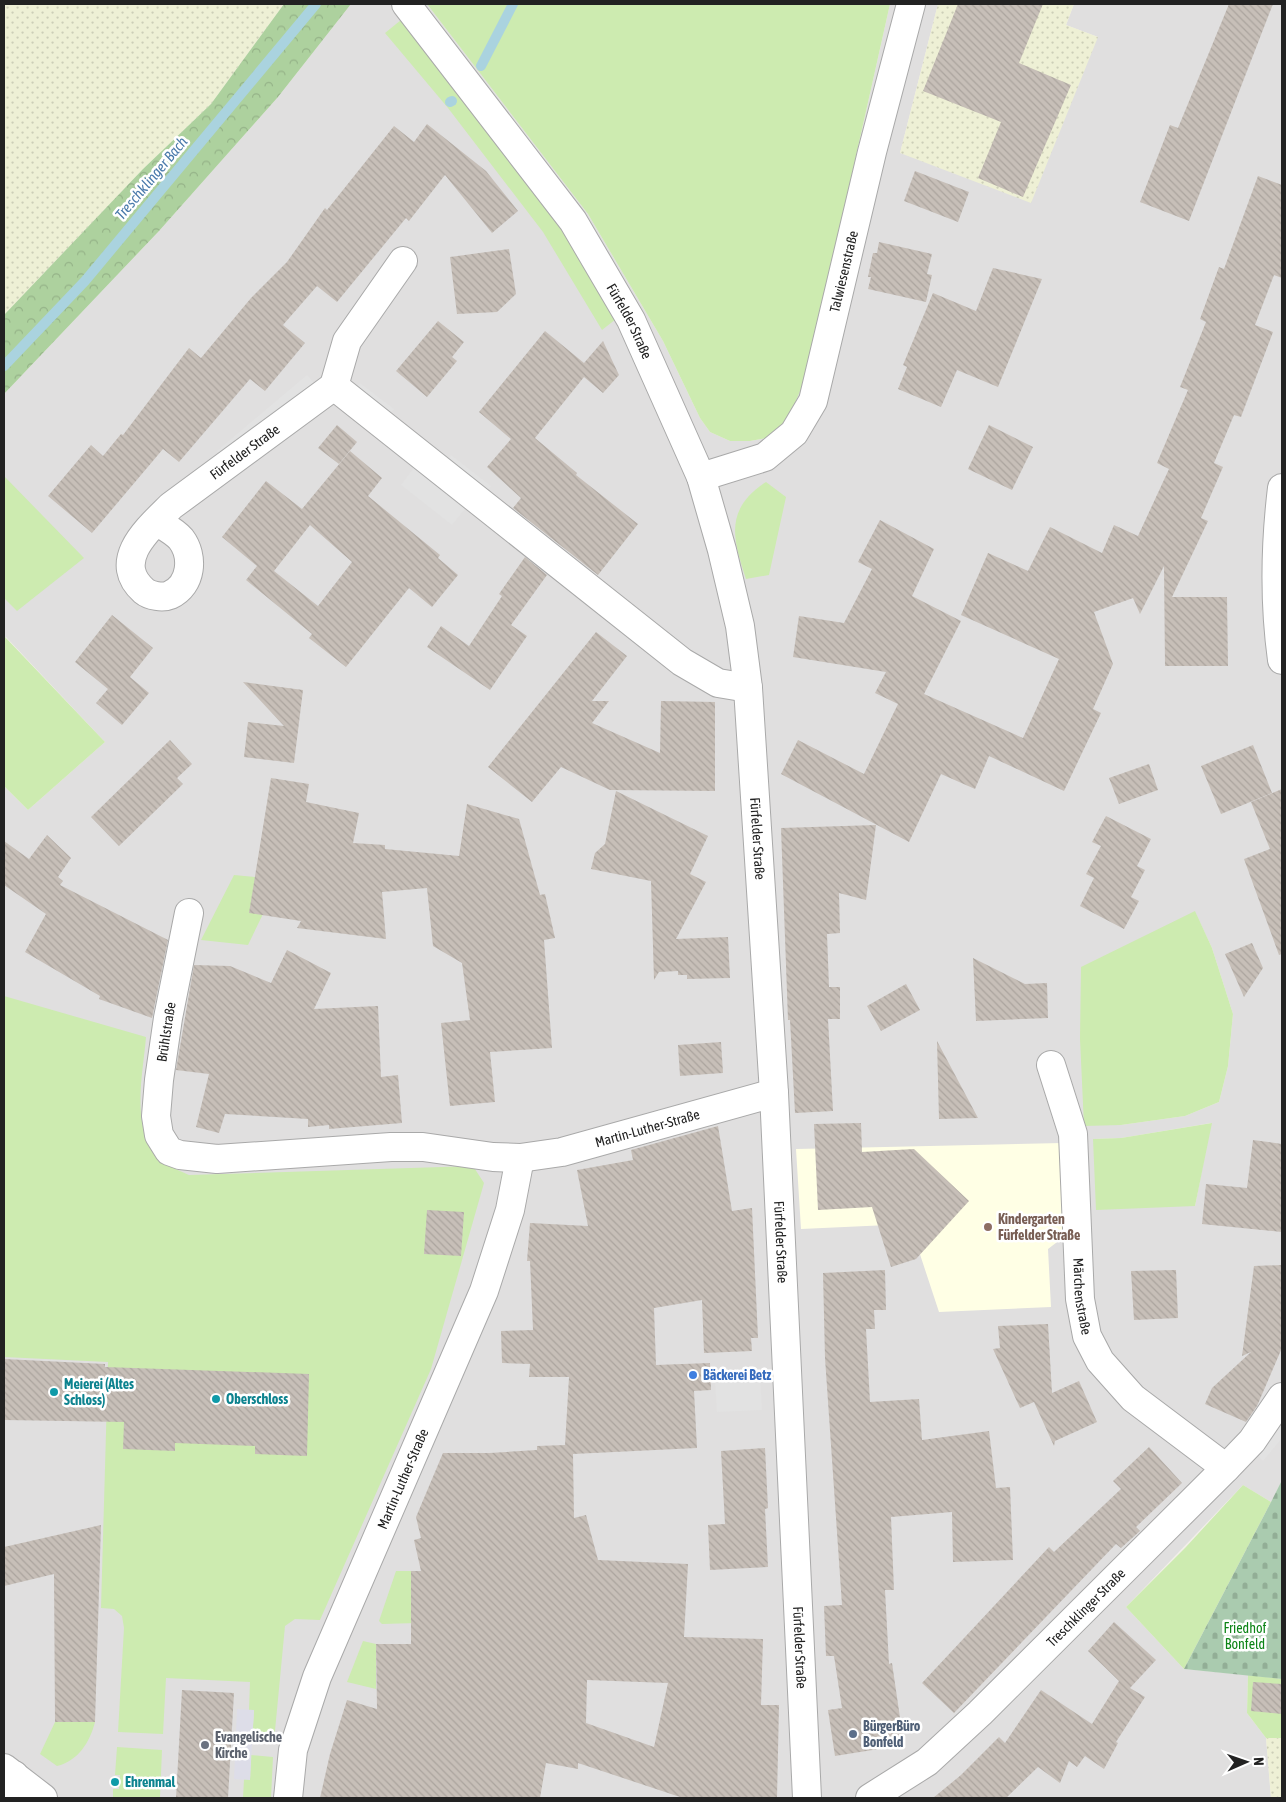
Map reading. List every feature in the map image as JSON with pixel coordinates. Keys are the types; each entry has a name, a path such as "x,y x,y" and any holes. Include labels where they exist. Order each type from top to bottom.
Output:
{"street":[{"name":"Fürfelder Straße","path":"406,4 573,221 631,320 701,477 722,550 740,626 748,688 774,1093 807,1798"},
{"name":"Talwiesenstraße","path":"701,477 765,457 794,433 813,401 872,152 911,4"},
{"path":"403,261 347,341 334,386 682,662 718,683 748,688"},
{"name":"Fürfelder Straße","path":"156,520 171,506 334,386"},
{"path":"1282,488 1276,534 1276,618 1282,660"},
{"name":"Brühlstraße","path":"168,1151 160,1135 156,1116 159,1080 168,1018 189,912"},
{"name":"Märchenstraße","path":"1051,1064 1073,1134 1080,1299 1087,1336 1100,1361 1133,1398 1226,1468"},
{"name":"Martin-Luther-Straße","path":"168,1151 187,1156 217,1159 391,1147 423,1147 493,1157 520,1158 562,1152 774,1093"},
{"name":"Martin-Luther-Straße","path":"288,1798 293,1750 314,1685 484,1291 510,1210 520,1158"},
{"name":"Treschklinger Straße","path":"870,1798 927,1762 967,1725 1252,1441 1282,1397"},
{"path":"7,1779 42,1798"}],"shaded area":[{"path":"4,4 284,4 211,104 143,169 4,315"},
{"path":"351,4 427,4 588,214 663,341 700,418 710,432 730,441 750,441 766,438 807,375 890,4 938,4 900,153 1098,37 1066,25 1074,4 1282,4 1282,1480 1271,1502 1243,1485 1126,1607 1184,1669 1248,1675 1247,1713 1266,1738 1271,1798 4,1798 4,786 28,810 105,742 6,637 4,638 4,394 159,231 278,97","holes":["1195,912 1212,948 1233,1014 1228,1066 1219,1102 1185,1116 1121,1125","1211,1123 1195,1206 1093,1139 1121,1138"]},
{"path":"938,4 1074,4 1066,25 1098,37 1031,203 900,153"},
{"path":"307,375 314,383 223,458 217,451"},
{"path":"360,383 394,409 388,417 354,391"},
{"path":"451,455 491,486 485,494 445,462"},
{"path":"416,465 468,505 452,525 401,485"},
{"name":"Kindergarten Fürfelder Straße","path":"1062,1143 1065,1236 1048,1249 1051,1307 939,1312 910,1224 801,1229 796,1149"},
{"path":"760,1377 762,1410 717,1412 715,1379"},
{"path":"1282,1420 1282,1438 1263,1461 1256,1453"},
{"path":"237,1709 254,1710 250,1780 234,1779"},
{"path":"1266,1738 1282,1738 1282,1798 1271,1798"}],"green space":[{"path":"284,4 351,4 278,97 159,231 4,394 4,315 143,169 211,104"},
{"path":"427,4 890,4 807,375 788,419 766,438 750,441 730,441 710,432 700,418 663,341 588,214"},
{"path":"401,20 567,235 616,319 602,330 543,232 448,108 385,33"},
{"path":"4,476 84,558 17,611 4,598"},
{"path":"766,482 786,497 769,575 746,579 737,550 735,525 738,513 744,503 753,492"},
{"path":"5,637 105,742 28,810 4,786"},
{"path":"234,875 255,877 263,914 248,945 201,940"},
{"path":"1195,911 1212,948 1233,1014 1228,1066 1219,1102 1185,1116 1121,1125 1084,1126 1080,1039 1081,967"},
{"path":"4,996 146,1037 140,1104 146,1137 153,1151 165,1163 189,1175 473,1166 484,1183 431,1369 320,1620 295,1619 285,1626 274,1741 252,1739 254,1711 249,1710 250,1682 166,1678 163,1734 118,1732 124,1628 122,1616 114,1609 101,1608 108,1362 4,1357"},
{"path":"1212,1123 1195,1206 1096,1210 1093,1139 1121,1138"},
{"name":"Friedhof Bonfeld","path":"1282,1480 1282,1679 1184,1669 1271,1502"},
{"path":"1243,1485 1271,1502 1184,1669 1126,1607 1186,1547"},
{"path":"396,1571 411,1571 411,1599 417,1623 382,1624 379,1621"},
{"path":"363,1641 376,1644 376,1689 347,1682"},
{"path":"1248,1675 1282,1679 1282,1738 1266,1738 1247,1713"},
{"path":"55,1722 95,1722 90,1737 82,1750 71,1760 57,1766 40,1754"},
{"path":"117,1747 162,1750 160,1798 113,1798 113,1789 119,1789 120,1775 115,1775"},
{"path":"251,1755 273,1757 271,1798 243,1798 244,1779 250,1779"}],"building":[{"path":"958,4 1043,4 1019,63 1071,85 1023,197 978,178 1001,122 923,91"},
{"path":"1229,4 1273,4 1189,221 1140,202 1170,125 1178,128"},
{"path":"427,124 486,171 518,211 492,233 445,175 409,221 406,218 337,302 317,286 283,325 305,343 265,391 250,379 179,462 163,449 92,533 48,496 91,445 103,456 121,434 123,435 189,348 201,358 251,298 287,262 325,208 327,210 394,126 414,142"},
{"path":"915,171 969,192 958,222 904,201"},
{"path":"1258,176 1282,185 1282,278 1274,275 1255,325 1273,332 1241,417 1234,415 1214,463 1223,467 1201,518 1208,521 1172,597 1227,597 1228,666 1165,666 1164,566 1140,614 1133,598 1094,612 1113,664 1093,709 1101,713 1064,791 989,756 975,789 941,774 909,842 781,774 798,740 864,774 898,704 875,693 886,672 793,657 799,616 844,623 872,569 858,562 880,520 934,549 912,596 961,621 924,694 1023,738 1059,659 961,615 988,553 1028,571 1050,527 1102,553 1114,525 1138,536 1169,469 1157,463 1188,390 1180,387 1206,322 1200,319 1219,267 1224,269"},
{"path":"879,242 932,254 927,274 932,275 926,302 868,289 871,277 868,277 873,253 877,253"},
{"path":"509,249 516,294 497,312 457,314 450,257"},
{"path":"993,268 1042,279 998,387 957,370 941,407 898,389 907,367 903,365 933,293 976,311"},
{"path":"438,321 464,342 452,357 457,361 427,397 396,371"},
{"path":"545,331 584,363 603,341 619,375 603,393 584,377 535,438 577,473 576,475 638,524 598,575 513,508 521,498 487,467 511,439 479,412"},
{"path":"337,425 357,442 339,464 318,448"},
{"path":"989,425 1033,447 1012,490 968,469"},
{"path":"350,451 382,478 368,496 440,555 438,558 458,575 432,607 409,588 346,667 309,638 312,634 246,580 257,566 222,537 266,481 302,509","holes":["310,525 352,562 318,606 274,571"]},
{"path":"525,557 547,575 511,625 527,636 490,690 427,647 441,626 469,646 502,596 499,594"},
{"path":"112,615 153,648 130,677 149,693 122,725 96,703 108,689 75,662"},
{"path":"596,632 627,656 592,701 609,701 592,723 660,753 661,701 715,702 715,791 610,790 561,767 532,802 488,767"},
{"path":"243,682 303,690 294,763 244,757 248,722 284,726"},
{"path":"170,740 192,764 177,778 183,784 119,846 91,817"},
{"path":"1253,745 1272,793 1221,814 1201,766"},
{"path":"1149,764 1158,790 1119,804 1109,778"},
{"path":"271,778 309,784 306,802 359,813 353,843 385,845 385,849 459,856 467,804 519,819 540,895 545,894 555,938 544,940 552,1048 490,1052 495,1102 450,1106 441,1023 470,1020 462,963 433,946 427,888 382,892 386,939 297,928 301,921 249,913"},
{"path":"1282,789 1282,954 1279,955 1244,859 1270,849 1251,802"},
{"path":"616,791 708,836 690,874 706,882 676,939 728,937 730,978 687,979 687,975 678,975 678,971 659,972 654,980 651,881 591,869 595,853 605,844"},
{"path":"1106,816 1151,839 1137,866 1145,870 1131,897 1139,901 1124,929 1080,906 1094,878 1086,874 1101,846 1092,842"},
{"path":"876,825 866,900 839,893 840,933 827,934 829,987 840,987 840,1019 828,1019 833,1111 795,1113 790,1020 788,1020 781,828"},
{"path":"47,835 71,858 58,877 63,881 60,885 168,940 152,1018 99,999 100,996 25,952 46,914 4,885 4,841 29,859"},
{"path":"1252,943 1263,968 1244,997 1225,954"},
{"path":"287,950 331,973 314,1009 378,1006 381,1077 398,1075 402,1123 329,1129 329,1125 308,1127 308,1119 225,1114 219,1133 196,1127 209,1074 176,1070 194,965 230,966 271,983"},
{"path":"973,958 1025,984 1047,983 1048,1018 976,1021"},
{"path":"906,984 920,1010 881,1031 867,1006"},
{"path":"937,1041 978,1118 939,1119"},
{"path":"721,1042 723,1073 680,1076 678,1045"},
{"path":"861,1123 862,1152 914,1149 969,1201 916,1259 891,1267 872,1207 818,1210 814,1124"},
{"path":"718,1126 732,1211 752,1208 758,1338 751,1338 752,1351 704,1353 702,1300 654,1308 656,1365 710,1363 711,1390 694,1391 697,1448 573,1454 574,1518 586,1515 598,1560 688,1564 684,1637 763,1639 761,1705 779,1705 777,1798 683,1798 578,1763 578,1769 546,1763 540,1798 320,1798 330,1754 347,1700 377,1709 376,1644 411,1644 411,1571 421,1571 414,1540 421,1538 416,1517 443,1453 537,1450 537,1446 565,1445 569,1377 529,1377 530,1364 502,1363 501,1331 533,1330 530,1261 527,1261 530,1223 588,1226 577,1170 633,1160 631,1150","holes":["587,1680 668,1683 654,1747 586,1723"]},
{"path":"1253,1140 1282,1144 1282,1232 1202,1224 1206,1184 1247,1188"},
{"path":"427,1210 464,1212 461,1256 424,1254"},
{"path":"1282,1265 1282,1348 1257,1406 1246,1422 1205,1404 1212,1388 1251,1352 1242,1356 1254,1266"},
{"path":"885,1270 886,1310 874,1310 875,1329 866,1329 870,1402 919,1399 922,1440 989,1431 996,1488 1010,1487 1013,1560 953,1562 952,1512 891,1517 894,1590 885,1590 889,1664 892,1663 904,1745 835,1756 828,1710 842,1708 834,1656 826,1656 824,1606 842,1605 825,1358 823,1273"},
{"path":"1176,1270 1178,1318 1134,1320 1131,1271"},
{"path":"1048,1324 1052,1393 1079,1381 1097,1422 1055,1441 1054,1446 1034,1402 1020,1408 993,1349 1000,1348 998,1326"},
{"name":"Oberschloss","path":"4,1359 105,1364 105,1367 309,1374 307,1456 255,1454 255,1446 175,1443 175,1451 123,1449 124,1422 4,1420"},
{"path":"1149,1447 1182,1483 1136,1527 1140,1531 1121,1548 1116,1544 954,1713 922,1683 1049,1547 1054,1552 1121,1489 1113,1481"},
{"path":"765,1448 768,1508 765,1509 768,1567 710,1570 708,1525 725,1524 721,1451"},
{"path":"101,1525 95,1722 55,1722 54,1574 4,1586 4,1547"},
{"path":"1114,1622 1156,1660 1130,1688 1145,1697 1116,1742 1118,1743 1104,1769 1085,1756 1077,1767 1069,1761 1060,1783 1038,1767 1006,1798 933,1798 961,1775 999,1737 1005,1743 1041,1690 1092,1724 1119,1681 1088,1651"},
{"path":"1253,1682 1282,1684 1282,1714 1251,1711"},
{"name":"Evangelische Kirche","path":"182,1690 234,1693 228,1798 176,1798"}],"waterway":[{"name":"Treschklinger Bach","path":"4,366 85,281 316,4"},
{"path":"481,66 513,4"}],"place":[{"name":"Kindergarten Fürfelder Straße","path":"988,1227"},
{"name":"Bäckerei Betz","path":"693,1375"},
{"name":"Meierei (Altes Schloss)","path":"54,1392"},
{"name":"Oberschloss","path":"216,1399"},
{"name":"BürgerBüro Bonfeld","path":"853,1734"},
{"name":"Evangelische Kirche","path":"205,1745"},
{"name":"Ehrenmal","path":"115,1782"}]}
